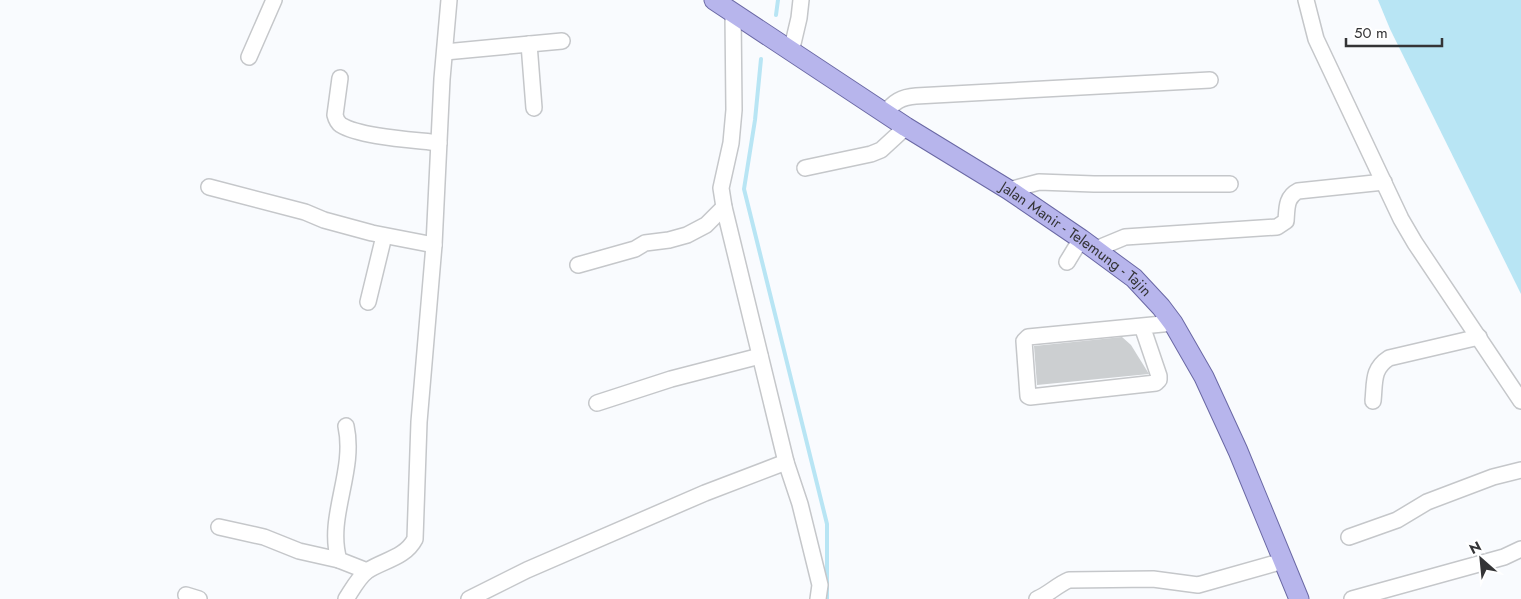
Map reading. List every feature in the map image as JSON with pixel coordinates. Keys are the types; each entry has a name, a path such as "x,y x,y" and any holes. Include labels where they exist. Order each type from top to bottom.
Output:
{"main road":[{"name":"Jalan Manir - Telemung - Tajin","path":"714,0 906,127 1009,190 1134,278 1161,307 1204,377 1238,451 1299,599"}],"street":[{"path":"249,57 274,0"},
{"path":"346,599 358,580 367,571 403,554 411,547 415,539 419,422 434,245 449,0"},
{"path":"791,52 801,0"},
{"path":"1306,0 1316,39 1401,219 1521,401"},
{"path":"733,13 734,110 731,144 721,188 786,462 800,504 820,585 818,599"},
{"path":"445,52 562,40"},
{"path":"529,44 534,108"},
{"path":"340,78 335,115 341,125 372,135 439,143"},
{"path":"885,113 893,103 903,97 1210,80"},
{"path":"805,168 871,154 881,150 906,127"},
{"path":"1009,190 1039,182 1230,184"},
{"path":"1067,262 1088,244 1125,237 1277,227 1286,221 1288,200 1292,194 1298,191 1384,182"},
{"path":"209,187 305,212 324,220 384,236 434,245"},
{"path":"578,265 635,249 646,243 687,235 706,225 724,207"},
{"path":"368,302 384,236"},
{"path":"1142,326 1159,376 1159,380 1156,383 1030,398 1028,396 1025,338 1142,326 1172,323"},
{"path":"1373,401 1376,369 1389,358 1479,338"},
{"path":"597,403 671,379 760,356"},
{"path":"339,560 336,550 337,517 345,481 348,449 346,426"},
{"path":"469,599 527,570 705,493 786,462"},
{"path":"1349,537 1396,520 1427,502 1493,477 1521,470"},
{"path":"219,527 264,537 299,551 339,560 367,571"},
{"path":"1352,599 1504,557 1521,549"},
{"path":"1037,599 1046,595 1059,584 1069,580 1153,579 1198,584 1283,561"}],"water":[{"path":"1378,0 1521,0 1521,294 1390,29"}],"building":[{"path":"1122,337 1131,345 1149,374 1037,385 1034,346"}],"waterway":[{"path":"776,15 778,0"},
{"path":"761,59 755,120 744,189 827,524 827,599"}]}
